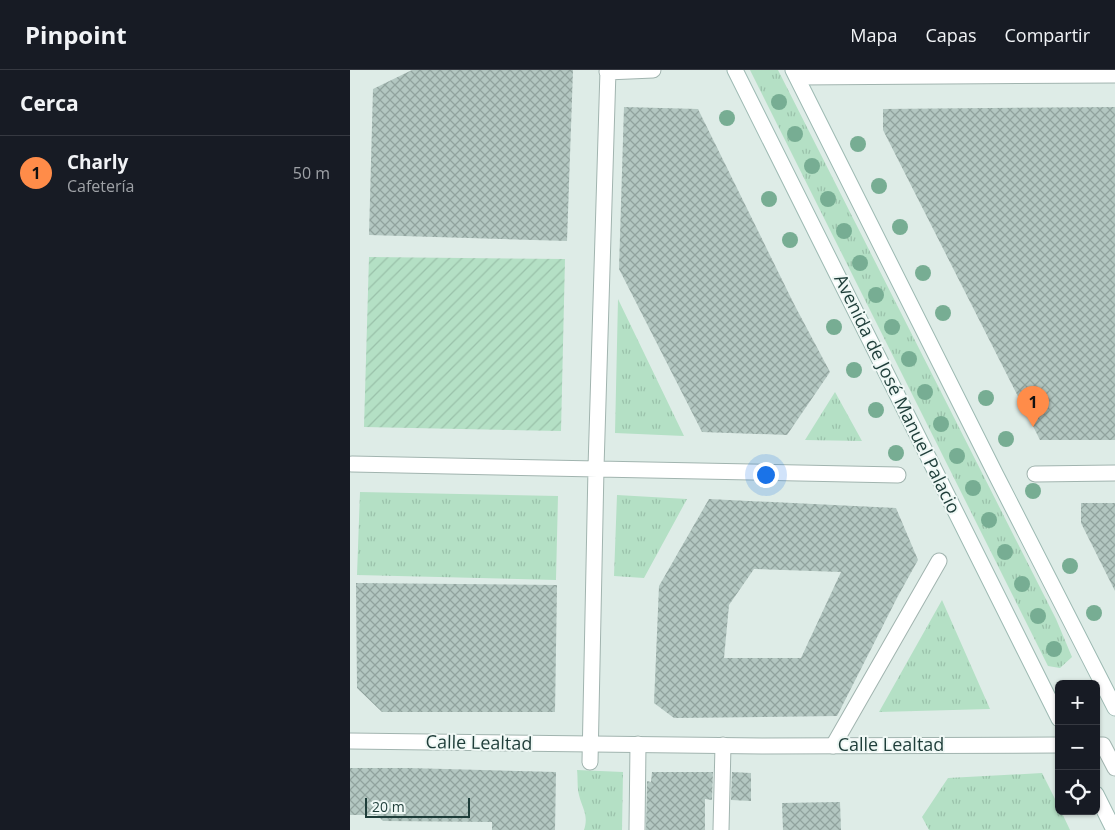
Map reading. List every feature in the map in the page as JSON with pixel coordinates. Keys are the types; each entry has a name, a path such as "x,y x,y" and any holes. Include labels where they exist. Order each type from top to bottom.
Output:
{"street":[{"path":"590,762 596,468 608,71 653,70"},
{"name":"Avenida de José Manuel Palacio","path":"735,70 1055,711"},
{"path":"1115,75 795,74 1115,708"},
{"path":"352,464 898,475"},
{"path":"1036,474 1115,473"},
{"path":"833,746 939,561"},
{"name":"Calle Lealtad","path":"350,741 833,746 1055,744"},
{"path":"637,830 638,744"},
{"path":"721,830 722,745"},
{"path":"1100,745 1103,745 1115,768"},
{"path":"1100,802 1114,830"}],"green space":[{"path":"750,70 778,70 1056,619 1072,657 1060,668 1048,666"},
{"path":"369,257 565,259 561,431 364,427"},
{"path":"618,299 684,436 615,433"},
{"path":"835,392 862,441 805,440"},
{"path":"360,492 558,496 556,580 357,575"},
{"path":"617,495 687,499 644,578 614,576"},
{"path":"942,600 990,709 879,712"},
{"path":"577,770 623,772 622,830 584,830 585,816 578,792"},
{"path":"1042,773 1055,799 1055,815 1063,815 1070,830 929,830 922,817 948,778"}],"building":[{"path":"412,70 573,70 567,241 369,235 373,89"},
{"path":"624,107 698,109 794,304 830,372 787,435 702,432 619,269"},
{"path":"1115,107 1115,440 1040,440 883,130 883,109"},
{"path":"709,499 896,508 918,560 837,716 674,718 654,703 659,586","holes":["754,569 841,572 801,658 724,658 729,605"]},
{"path":"1081,503 1115,503 1115,591 1081,523"},
{"path":"356,583 557,585 555,712 382,712 357,688"},
{"path":"350,768 556,772 555,830 492,830 492,822 383,821 377,815 350,815"},
{"path":"652,772 713,772 712,800 705,799 705,830 646,830 647,781 651,782"},
{"path":"732,772 751,773 751,801 731,800"},
{"path":"840,802 841,830 783,830 782,803"}],"place":[{"name":"Charly","path":"1033,427"}]}
